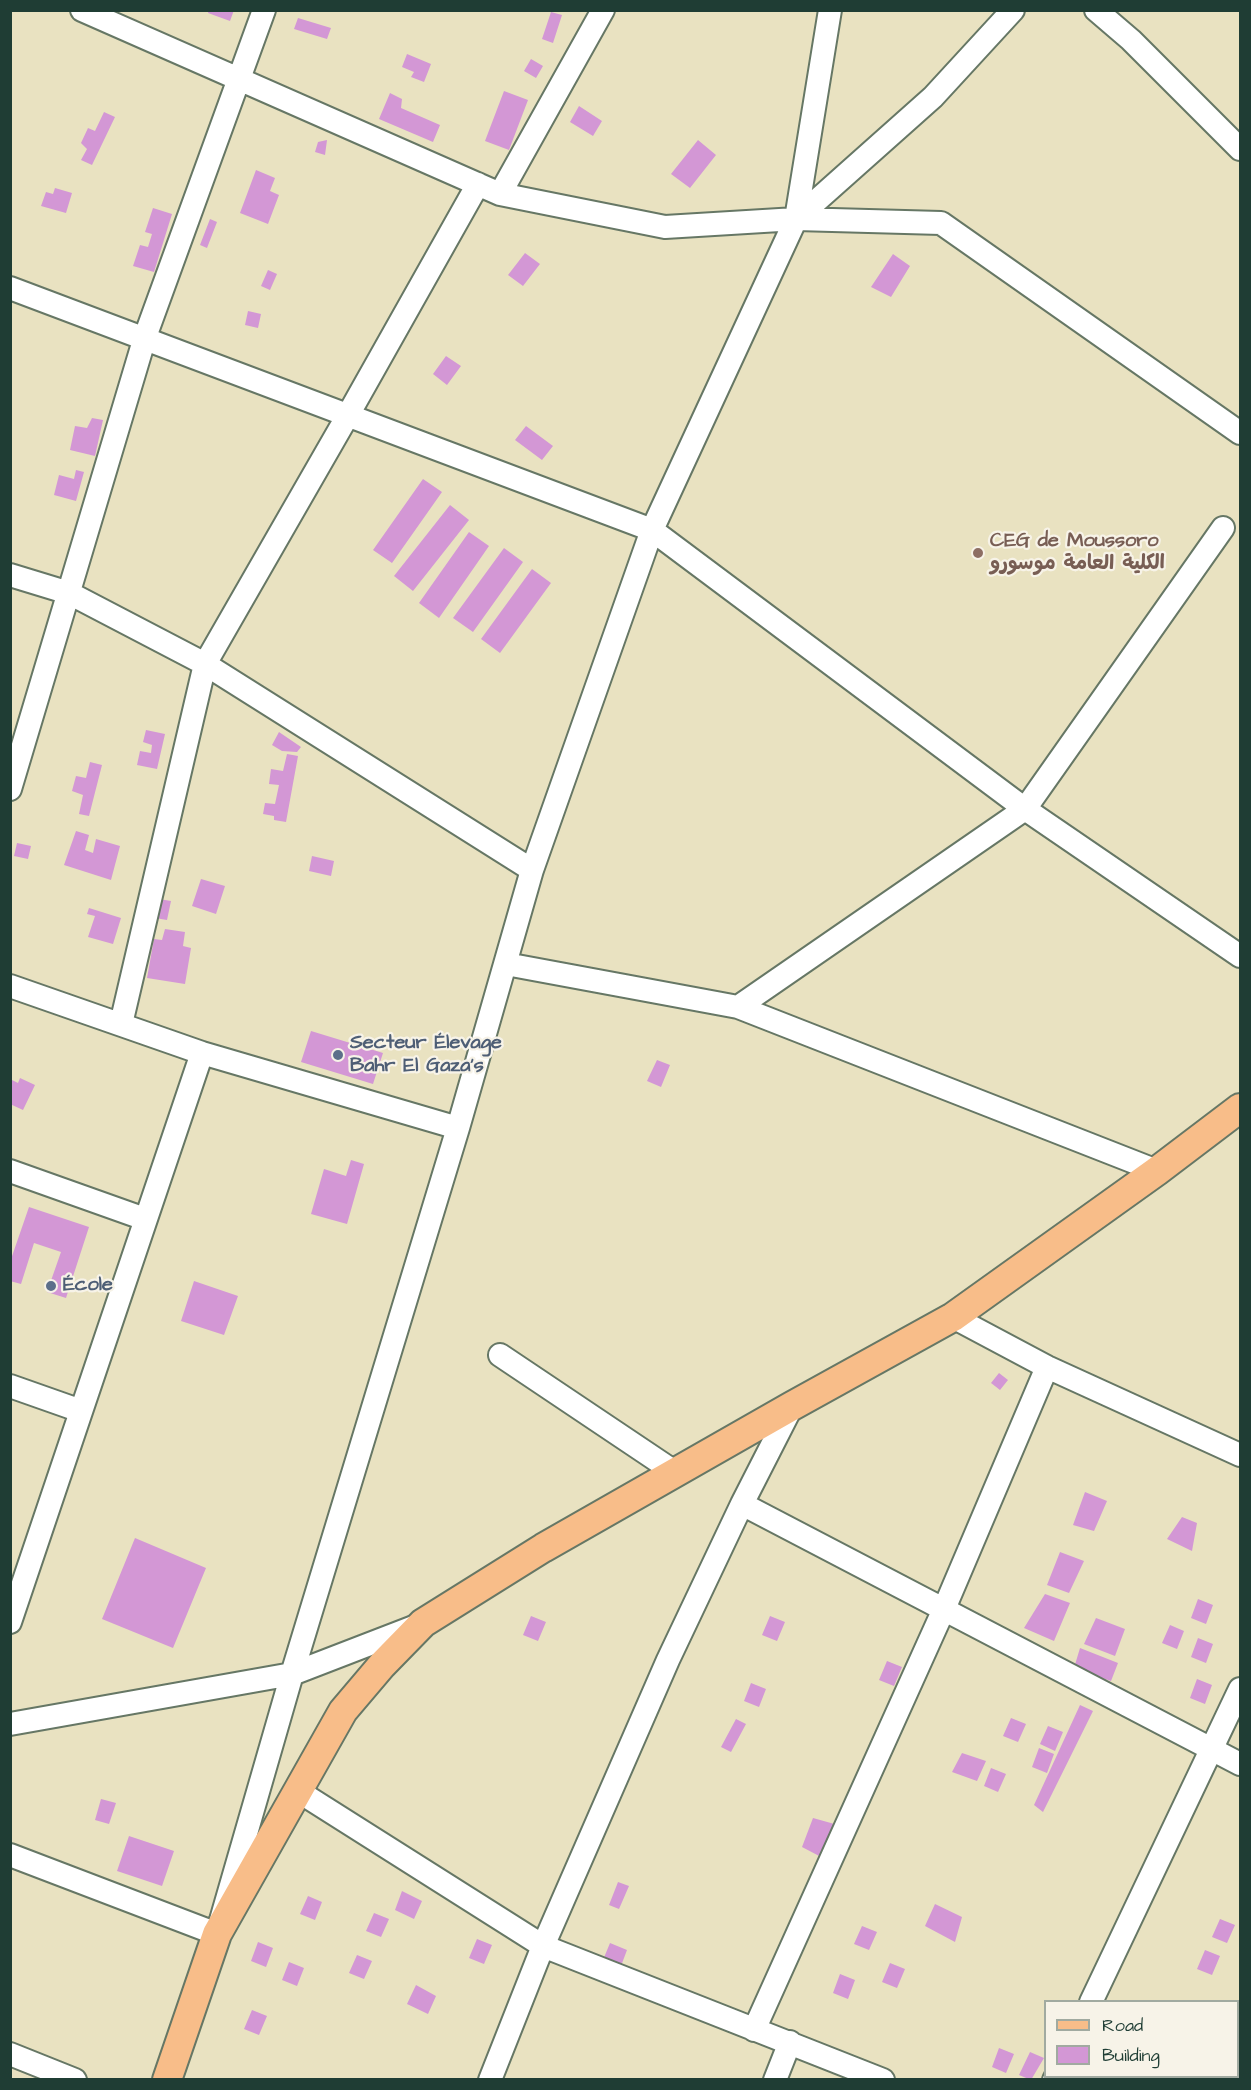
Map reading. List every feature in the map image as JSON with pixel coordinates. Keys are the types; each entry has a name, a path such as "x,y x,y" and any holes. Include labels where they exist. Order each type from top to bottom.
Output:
{"main road":[{"path":"167,2079 217,1934 343,1711 382,1665 423,1623 543,1548 953,1317 1157,1171 1240,1108"}],"street":[{"path":"82,10 500,194 665,227 796,219 941,223 1240,433"},
{"path":"10,789 145,337 264,10"},
{"path":"500,194 603,10"},
{"path":"10,1855 217,1934 292,1674 458,1128 532,870 651,530 796,219 830,10"},
{"path":"796,219 933,97 1013,10"},
{"path":"1096,10 1131,40 1240,149"},
{"path":"121,1024 205,664 478,184"},
{"path":"10,288 145,337 651,530 1025,809 1240,956"},
{"path":"738,1006 1025,809 1223,528"},
{"path":"10,575 69,593 205,664 532,870"},
{"path":"506,964 738,1006 1157,1171"},
{"path":"10,986 202,1053 458,1128"},
{"path":"10,1622 17,1583 81,1410 202,1053"},
{"path":"10,1171 145,1219"},
{"path":"953,1317 1047,1367 1240,1455"},
{"path":"500,1355 676,1473"},
{"path":"754,2030 944,1610 1047,1367"},
{"path":"10,1386 81,1410"},
{"path":"490,2079 543,1947 668,1660 742,1504 792,1406"},
{"path":"742,1504 1240,1764"},
{"path":"10,1724 292,1674 423,1623"},
{"path":"1091,2000 1240,1689"},
{"path":"298,1791 543,1947 882,2079"},
{"path":"775,2079 790,2043"},
{"path":"10,2054 75,2079"}],"building":[{"path":"209,10 234,10 230,21 208,13"},
{"path":"551,12 562,15 553,43 542,39"},
{"path":"298,18 331,28 327,39 294,29"},
{"path":"407,54 431,64 424,82 411,77 414,72 402,67"},
{"path":"531,59 543,66 536,78 524,71"},
{"path":"504,91 528,100 509,150 485,141"},
{"path":"390,93 402,99 401,108 440,125 433,142 379,119"},
{"path":"579,106 602,121 593,136 570,122"},
{"path":"104,112 115,117 92,165 81,160 87,149 81,143 88,128 95,131"},
{"path":"327,140 325,155 315,152 318,142"},
{"path":"698,140 716,155 690,188 671,174"},
{"path":"256,170 275,178 270,191 279,195 268,224 240,213"},
{"path":"55,188 72,193 66,213 41,206 46,192 53,194"},
{"path":"153,208 172,214 154,272 133,266 140,245 148,247 152,234 145,232"},
{"path":"210,219 217,222 207,248 200,245"},
{"path":"525,253 540,264 523,286 508,275"},
{"path":"893,254 910,266 891,297 871,287"},
{"path":"268,270 277,274 270,290 261,286"},
{"path":"248,311 261,314 258,328 245,325"},
{"path":"446,356 461,366 447,385 433,374"},
{"path":"92,418 103,420 95,456 70,450 75,426 87,428"},
{"path":"526,426 553,446 542,460 515,440"},
{"path":"76,470 84,472 76,501 54,495 59,475 74,479"},
{"path":"423,479 442,492 392,563 373,550"},
{"path":"450,505 469,520 413,591 394,576"},
{"path":"469,532 489,546 439,618 419,603"},
{"path":"504,548 523,562 473,632 453,618"},
{"path":"532,569 551,583 500,653 481,639"},
{"path":"146,730 165,734 157,769 137,765 140,751 151,753 152,745 143,742"},
{"path":"279,732 301,747 297,752 282,751 272,745"},
{"path":"287,754 298,756 286,822 274,820 274,816 263,814 265,803 275,804 279,785 269,784 271,769 283,771"},
{"path":"90,762 102,765 89,816 79,814 83,795 72,791 76,776 86,778"},
{"path":"76,831 89,835 85,850 93,853 96,839 120,846 111,880 64,865"},
{"path":"17,843 31,846 28,859 14,856"},
{"path":"312,856 334,861 331,876 309,871"},
{"path":"201,879 225,886 216,914 192,906"},
{"path":"159,899 171,901 167,920 155,918"},
{"path":"89,908 121,918 113,944 88,937 95,916 87,914"},
{"path":"165,929 185,932 183,946 191,948 185,984 147,978 154,939 162,940"},
{"path":"311,1031 383,1053 373,1084 301,1062"},
{"path":"657,1060 670,1065 661,1087 647,1081"},
{"path":"20,1078 35,1085 23,1110 10,1104 10,1079 18,1083"},
{"path":"351,1160 364,1164 347,1224 311,1214 324,1169 346,1176"},
{"path":"29,1207 89,1227 66,1298 47,1292 61,1252 34,1243 21,1284 10,1281 10,1262"},
{"path":"194,1281 238,1296 224,1335 181,1321"},
{"path":"999,1373 1008,1380 1000,1390 991,1383"},
{"path":"1085,1492 1107,1501 1094,1531 1073,1525"},
{"path":"1182,1517 1197,1523 1192,1551 1167,1539"},
{"path":"135,1538 206,1568 173,1648 102,1619"},
{"path":"1060,1552 1084,1561 1069,1593 1047,1585"},
{"path":"1045,1594 1070,1603 1054,1641 1024,1628"},
{"path":"1198,1599 1213,1605 1206,1624 1191,1618"},
{"path":"531,1616 546,1622 538,1641 523,1635"},
{"path":"770,1616 785,1622 777,1641 762,1635"},
{"path":"1096,1618 1125,1629 1115,1656 1084,1644"},
{"path":"1170,1625 1184,1631 1177,1649 1162,1643"},
{"path":"1198,1638 1213,1644 1206,1663 1191,1657"},
{"path":"1080,1648 1118,1663 1111,1681 1074,1668"},
{"path":"887,1661 902,1667 894,1686 879,1680"},
{"path":"1197,1679 1212,1685 1205,1704 1190,1698"},
{"path":"751,1683 766,1689 759,1707 744,1701"},
{"path":"1080,1705 1093,1711 1043,1812 1034,1805"},
{"path":"1011,1718 1026,1724 1018,1742 1003,1736"},
{"path":"736,1719 746,1724 731,1752 721,1747"},
{"path":"1048,1726 1063,1732 1055,1751 1040,1744"},
{"path":"1039,1748 1054,1754 1047,1773 1032,1767"},
{"path":"962,1753 986,1761 977,1781 952,1772"},
{"path":"991,1768 1006,1774 998,1792 984,1786"},
{"path":"101,1799 116,1803 109,1824 95,1820"},
{"path":"813,1818 838,1825 823,1858 802,1847"},
{"path":"129,1836 174,1851 162,1886 117,1871"},
{"path":"618,1882 629,1886 619,1909 609,1905"},
{"path":"402,1891 422,1901 414,1919 395,1910"},
{"path":"308,1896 322,1902 315,1920 300,1914"},
{"path":"935,1904 962,1917 955,1942 925,1926"},
{"path":"374,1913 389,1919 381,1937 366,1931"},
{"path":"1220,1919 1235,1925 1227,1943 1212,1937"},
{"path":"862,1926 877,1932 869,1950 854,1944"},
{"path":"477,1939 492,1945 484,1964 469,1958"},
{"path":"258,1942 273,1948 266,1967 251,1961"},
{"path":"610,1943 627,1950 621,1966 603,1960"},
{"path":"1205,1950 1220,1956 1212,1975 1197,1969"},
{"path":"357,1955 372,1961 364,1979 349,1973"},
{"path":"289,1962 304,1968 297,1986 282,1980"},
{"path":"890,1963 905,1969 897,1988 882,1982"},
{"path":"840,1974 855,1980 848,1999 833,1993"},
{"path":"416,1985 436,1996 428,2014 407,2004"},
{"path":"252,2010 267,2016 259,2035 244,2029"},
{"path":"999,2048 1014,2054 1006,2073 992,2067"},
{"path":"1030,2052 1044,2058 1031,2080 1019,2075"},
{"path":"1098,2078 1152,2078 1155,2080 1097,2080"}],"place":[{"name":"CEG de Moussoro الكلية العامة موسورو","path":"978,553"},
{"name":"Secteur Élevage Bahr El Gaza’s","path":"338,1055"},
{"name":"École","path":"51,1286"}]}
